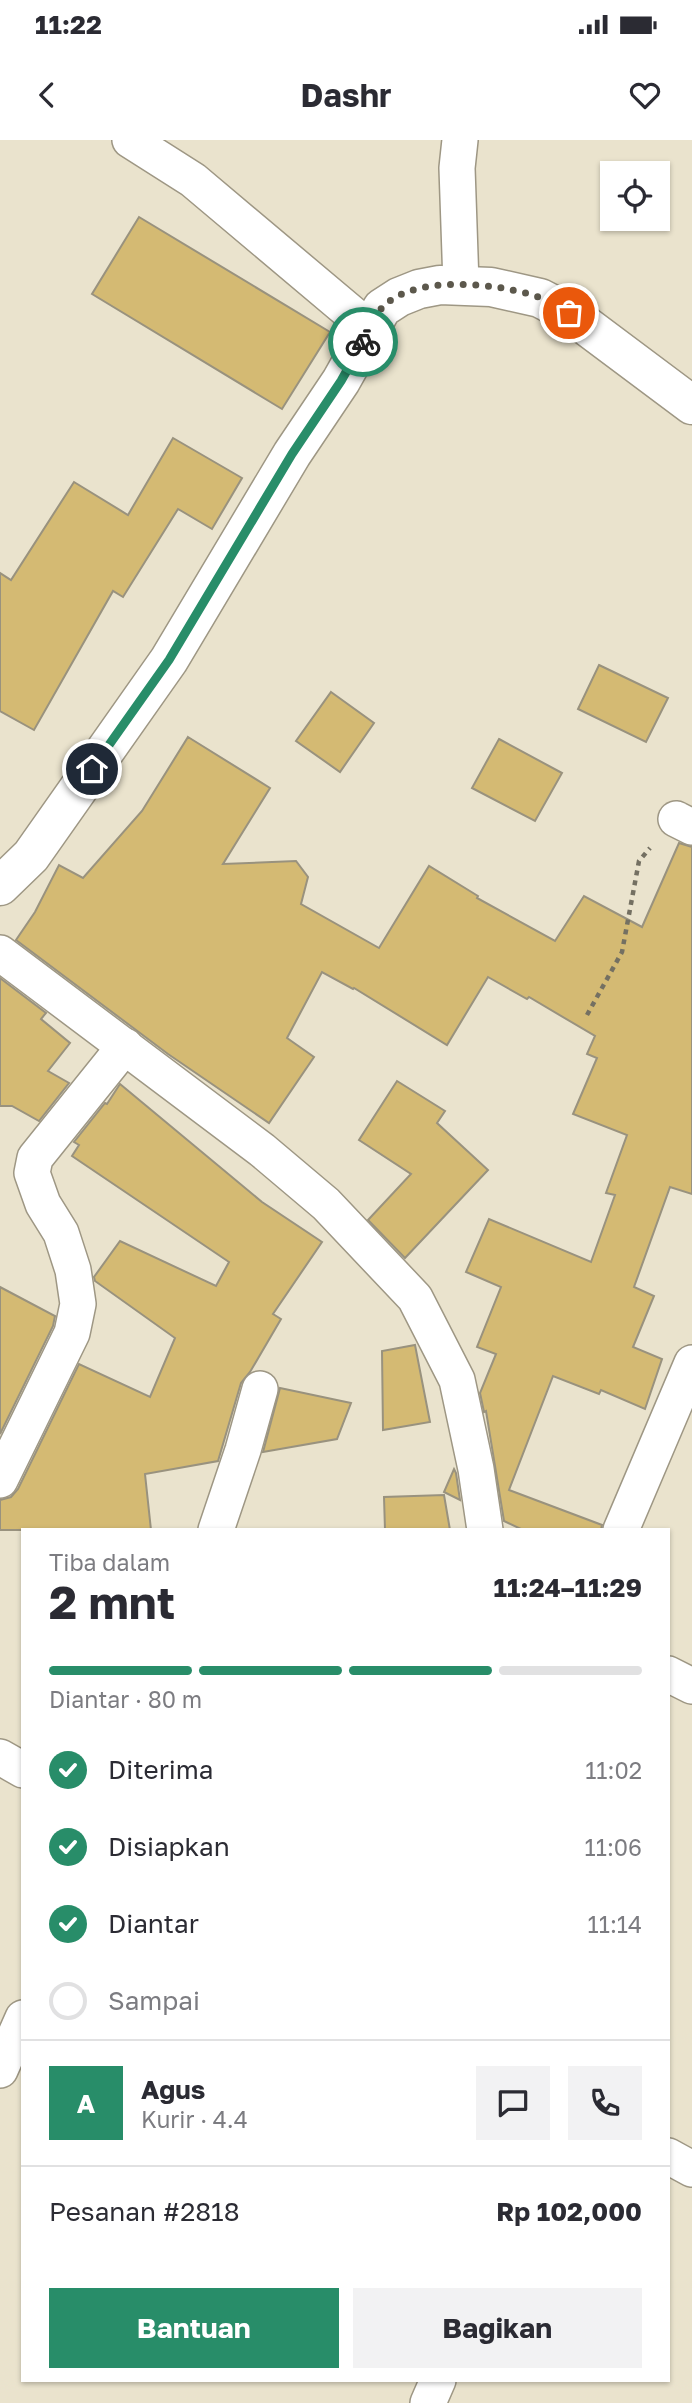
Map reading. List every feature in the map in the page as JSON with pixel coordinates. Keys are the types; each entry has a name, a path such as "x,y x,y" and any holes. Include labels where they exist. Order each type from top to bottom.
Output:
{"street":[{"path":"130,140 192,180 370,329"},
{"path":"460,140 457,168 461,284"},
{"path":"0,886 31,856 169,660 292,454 341,381 382,309 399,297 419,289 461,284 491,287 540,298 559,308 692,405"},
{"path":"0,953 262,1150 326,1204 415,1298 457,1380 476,1469 485,1528"},
{"path":"0,1480 72,1334 78,1304 73,1270 61,1233 43,1204 32,1173 35,1158 125,1046"},
{"path":"622,1528 692,1363"},
{"path":"217,1528 260,1389"},
{"path":"670,1675 692,1686"},
{"path":"0,1757 21,1769"},
{"path":"1,2065 21,2022"},
{"path":"670,2158 692,2169"},
{"path":"428,2403 437,2382"}],"path":[{"path":"587,1015 622,952 639,860 684,823"}],"building":[{"path":"139,217 330,332 282,409 92,294"},
{"path":"173,438 242,478 212,529 178,509 123,597 113,591 34,730 0,711 0,573 11,580 74,482 128,515"},
{"path":"599,665 668,698 646,742 578,709"},
{"path":"331,692 374,723 340,772 296,741"},
{"path":"188,737 270,788 223,864 296,861 308,877 301,904 379,948 429,866 478,896 477,898 555,941 584,896 642,927 679,843 692,847 692,1194 670,1187 634,1287 654,1296 633,1347 662,1359 645,1409 601,1390 599,1394 553,1376 509,1490 602,1525 601,1528 519,1528 504,1521 486,1411 484,1412 480,1393 496,1354 477,1347 501,1287 466,1272 489,1219 591,1262 615,1195 606,1193 627,1135 573,1114 597,1058 587,1054 595,1036 529,997 527,999 488,977 447,1045 354,988 322,972 287,1038 314,1057 269,1123 168,1054 16,940 35,912 59,865 83,878 142,811"},
{"path":"499,739 562,773 535,821 472,788"},
{"path":"0,978 46,1013 41,1019 70,1043 48,1071 69,1083 39,1121 12,1106 0,1106"},
{"path":"397,1081 445,1111 437,1123 488,1170 405,1258 368,1220 411,1174 359,1140"},
{"path":"120,1084 262,1202 322,1242 273,1314 281,1319 241,1383 218,1461 145,1474 151,1528 0,1530 0,1500 11,1497 18,1489 79,1364 150,1397 175,1338 95,1281 94,1277 120,1241 216,1286 229,1262 72,1156 79,1145 74,1142 105,1103 107,1104"},
{"path":"0,1287 55,1316 53,1326 0,1434"},
{"path":"415,1345 430,1422 383,1430 382,1351"},
{"path":"280,1388 351,1403 337,1439 263,1452"},
{"path":"454,1469 456,1473 460,1500 444,1492"},
{"path":"444,1495 450,1528 385,1528 384,1497"}],"way so far":[{"path":"363,342 382,309 399,297 440,285 491,287 540,298 569,313"}],"route":[{"path":"92,769 169,660 292,454 341,381 363,342"}]}
